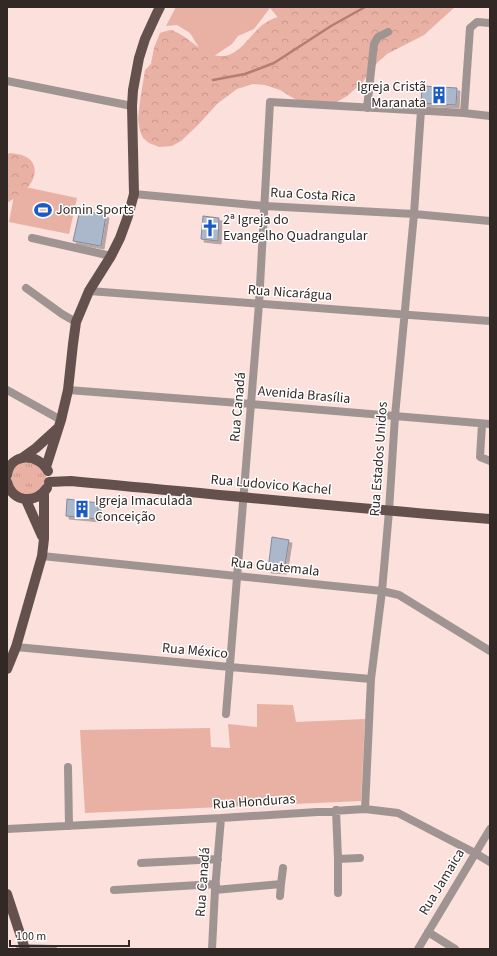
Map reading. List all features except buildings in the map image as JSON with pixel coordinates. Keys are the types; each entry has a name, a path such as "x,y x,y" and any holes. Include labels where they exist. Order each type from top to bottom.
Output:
{"main road":[{"path":"46,466 60,423 68,390 76,322 89,291 111,256 123,231 134,194 133,90 139,58 145,39 160,7"},
{"path":"7,473 14,462 36,448 60,423"},
{"path":"7,482 12,493 26,500 35,498 44,493 47,488 49,476 46,466 39,460 31,457 20,459"},
{"name":"Rua Ludovico Kachel","path":"49,482 71,481 490,519"},
{"path":"7,669 16,647 42,556 44,539 44,493"},
{"path":"26,500 44,539"},
{"path":"7,894 23,949"}],"street":[{"path":"464,113 470,28 477,22 490,23"},
{"path":"388,32 378,37 374,44 367,108 422,110 490,116"},
{"path":"7,81 132,106"},
{"name":"Rua Canadá","path":"226,714 243,496 252,404 270,102 367,108"},
{"name":"Rua Estados Unidos","path":"365,809 371,679 382,591 395,416 422,110"},
{"name":"Rua Costa Rica","path":"134,194 265,206 414,214 490,221"},
{"path":"32,238 111,256"},
{"path":"26,288 62,314 76,322"},
{"name":"Rua Nicarágua","path":"89,291 490,321"},
{"path":"7,390 60,423"},
{"name":"Avenida Brasília","path":"68,390 486,424"},
{"path":"486,424 480,457 490,461"},
{"path":"7,458 20,459"},
{"name":"Rua Guatemala","path":"42,556 382,591 399,595 490,651"},
{"name":"Rua México","path":"16,647 371,679"},
{"path":"68,767 69,826"},
{"name":"Rua Honduras","path":"7,829 365,809 398,813 490,862"},
{"path":"336,810 338,893"},
{"name":"Rua Canadá","path":"212,949 215,887 222,818"},
{"name":"Rua Jamaica","path":"418,949 490,829"},
{"path":"338,859 360,858"},
{"path":"141,863 218,859"},
{"path":"280,896 283,868"},
{"path":"114,890 281,884"},
{"path":"428,932 455,949"},
{"path":"23,949 53,949"}],"green space":[{"path":"176,7 318,7 280,20 270,8 254,29 238,36 232,44 203,62 198,46 190,33 177,25 166,26"},
{"path":"306,7 455,7 424,35 387,54 378,62 362,83 347,96 337,102 303,104 280,90 265,85 253,84 237,89 218,103 181,141 172,146 159,147 149,143 143,138 138,119 145,70 151,64 154,48 160,33 172,30 183,36 203,51 214,55 226,55 237,50 259,28 270,20"},
{"path":"11,153 22,155 29,159 35,172 29,186 21,194 7,203 7,154"},
{"name":"Jomin Sports","path":"16,185 77,198 69,234 9,222"},
{"path":"29,460 44,470 47,476 40,493 22,496 10,484 11,474 16,465"},
{"path":"257,704 293,705 296,722 365,719 361,801 85,813 80,730 210,728 211,747 230,748 228,724 257,727"}],"waterway":[{"path":"213,80 245,74 274,63 331,26 365,7"}],"place":[{"name":"Igreja Cristã Maranata","path":"439,95"},
{"name":"Jomin Sports","path":"43,210"},
{"name":"2ª Igreja do Evangelho Quadrangular","path":"210,228"},
{"name":"Igreja Imaculada Conceição","path":"82,509"}]}
